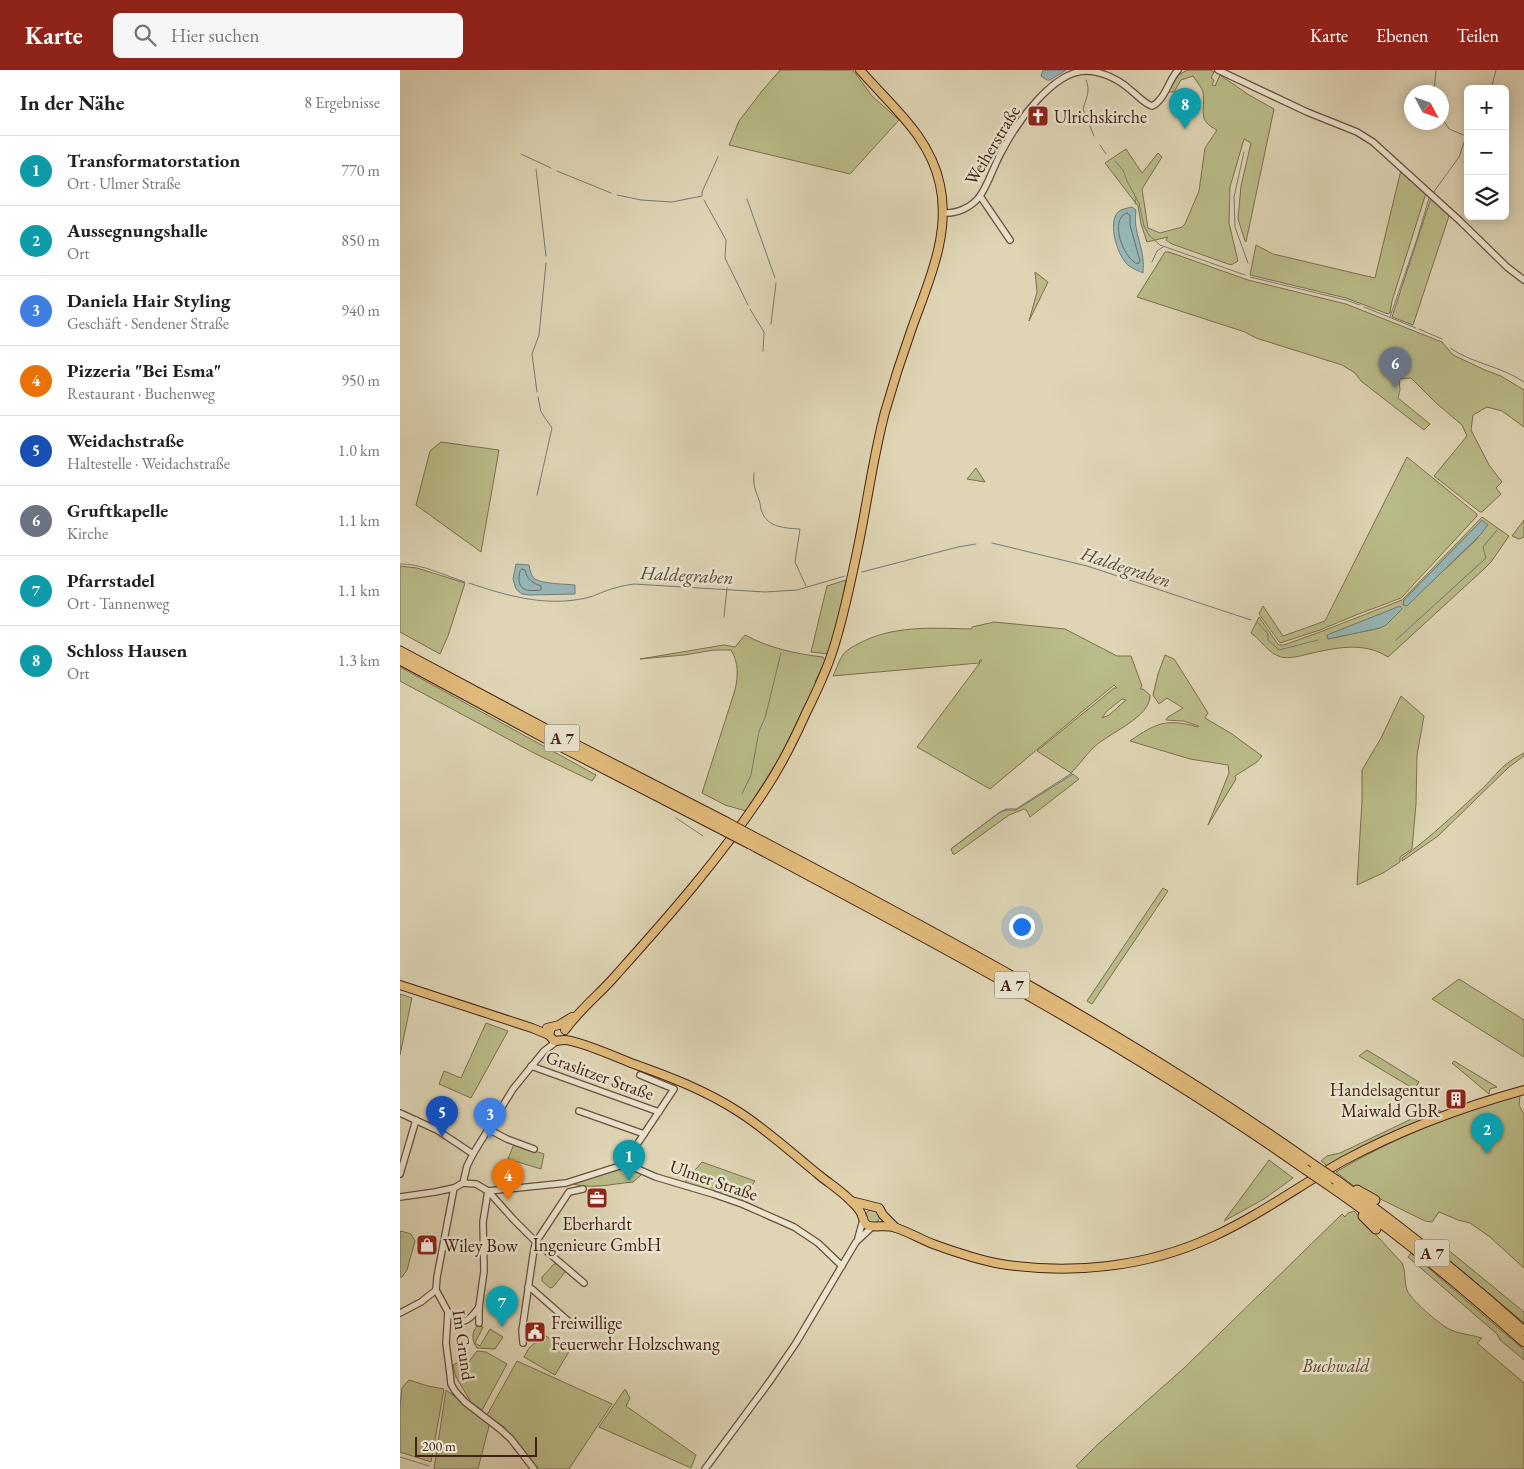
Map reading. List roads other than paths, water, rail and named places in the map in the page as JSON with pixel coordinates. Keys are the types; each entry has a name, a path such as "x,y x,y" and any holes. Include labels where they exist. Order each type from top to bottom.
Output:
{"highway":[{"name":"A 7","path":"400,651 752,841 1104,1038 1212,1105 1342,1194 1445,1274 1524,1342"},
{"name":"A 7","path":"400,660 556,744 724,826"},
{"name":"A 7","path":"752,841 933,932 1073,1010 1216,1097 1336,1180 1421,1244 1524,1331"},
{"path":"1336,1180 1376,1200"},
{"path":"1342,1194 1376,1229"}],"main road":[{"path":"557,1034 609,984 723,849 765,790 790,748 832,654 847,596 883,420 897,372 935,262 944,213 940,184 935,166 923,143 913,128 860,70"},
{"path":"400,985 532,1028 557,1034 666,1076 726,1104 760,1127 851,1201 866,1224 896,1228"},
{"path":"851,1201 879,1208 896,1228 916,1238 1001,1264 1048,1268 1077,1268 1145,1259 1212,1237 1344,1161 1386,1140 1437,1118 1491,1099 1524,1090"},
{"path":"863,1218 865,1210 870,1206"},
{"path":"875,1226 883,1219 883,1215"}],"street":[{"name":"Weiherstraße","path":"944,213 957,212 970,205 980,196 1002,150 1013,132 1043,94 1058,80 1080,71 1104,74 1118,80 1145,103 1152,106 1160,100 1178,70"},
{"path":"1218,70 1306,112 1363,135 1460,220 1524,280"},
{"path":"980,196 1010,240"},
{"path":"463,1183 467,1166 473,1154 513,1089 557,1034"},
{"name":"Graslitzer Straße","path":"531,1066 658,1112"},
{"path":"488,1191 566,1183 626,1164 626,1160 674,1089 640,1076"},
{"path":"579,1112 644,1134"},
{"path":"400,1113 439,1132 473,1154"},
{"path":"400,1174 416,1120"},
{"path":"488,1129 507,1139 534,1149"},
{"name":"Ulmer Straße","path":"626,1164 656,1177 713,1194 769,1216 806,1234 843,1263"},
{"path":"400,1197 454,1188 463,1183 476,1184 488,1191 536,1242 584,1283"},
{"name":"Im Grund","path":"454,1188 436,1290 448,1312 446,1342 452,1384 455,1391 465,1402 511,1439 534,1469"},
{"path":"523,1343 522,1330 536,1242 569,1192 583,1189"},
{"path":"479,1324 479,1307 484,1270 483,1222 488,1191"},
{"path":"705,1469 770,1382 796,1343 856,1242 863,1218"},
{"path":"856,1242 875,1226"},
{"path":"528,1287 574,1326"},
{"path":"400,1313 421,1302 436,1290"},
{"path":"448,1325 458,1320 467,1321 479,1307"},
{"path":"448,1312 458,1320"}],"water":[{"path":"1043,70 1066,70 1047,80 1041,76"},
{"path":"1132,207 1136,210 1136,226 1143,256 1143,273 1125,262 1115,240 1115,217 1123,209"},
{"path":"1482,520 1488,525 1480,535 1407,606 1403,605 1404,600"},
{"path":"516,564 529,565 531,573 539,581 575,585 575,594 522,594 516,589 513,579"},
{"path":"1400,606 1402,609 1386,625 1380,628 1328,639 1327,635"}],"waterway":[{"path":"1435,85 1436,70"},
{"path":"1492,85 1496,70"},
{"name":"Haldegraben","path":"1086,80 1088,91 1083,109 1094,136"},
{"path":"1449,129 1464,135"},
{"path":"1433,193 1459,157 1464,143"},
{"name":"Haldegraben","path":"1100,145 1106,154"},
{"path":"1244,152 1234,197 1235,227 1248,263"},
{"path":"521,154 551,168"},
{"path":"617,195 641,200 672,202 702,196 702,192 718,157"},
{"name":"Haldegraben","path":"1115,161 1123,170 1139,203 1144,226 1149,235 1160,245 1245,275"},
{"path":"536,169 546,256"},
{"path":"557,171 611,193"},
{"name":"Haldegraben","path":"1135,204 1136,198"},
{"path":"1390,317 1429,198"},
{"path":"747,199 775,278"},
{"path":"704,200 726,240 725,258 748,305"},
{"path":"1152,262 1157,251 1163,247"},
{"path":"537,392 532,354 539,335 546,263"},
{"name":"Haldegraben","path":"1250,277 1360,305"},
{"path":"771,324 776,283"},
{"name":"Haldegraben","path":"1364,307 1416,328"},
{"path":"750,309 764,332 763,351"},
{"name":"Haldegraben","path":"1419,329 1442,339"},
{"name":"Haldegraben","path":"1450,348 1468,358 1506,372 1524,382"},
{"path":"537,495 552,428 541,412 538,397"},
{"path":"754,473 755,487 761,511 768,521 778,526 800,529 795,562 806,586"},
{"path":"1396,640 1486,558 1483,547 1497,530"},
{"name":"Haldegraben","path":"992,543 1087,566 1251,620"},
{"name":"Haldegraben","path":"862,572 976,544"},
{"name":"Haldegraben","path":"400,564 424,568 465,582"},
{"name":"Haldegraben","path":"469,583 512,596 541,601 556,601 586,598 611,589 634,584 765,592 797,590 845,576"},
{"path":"724,617 727,588"},
{"name":"Haldegraben","path":"1257,622 1268,634 1268,640 1279,650 1318,640"},
{"path":"742,794 751,775 759,731 765,718 781,653"},
{"path":"952,848 1000,812 1006,809 1016,809 1072,773"},
{"path":"676,818 703,836"},
{"path":"400,1457 429,1466"}],"place":[{"name":"Ulrichskirche","path":"1038,116"},
{"name":"Schloss Hausen","path":"1185,129"},
{"name":"Gruftkapelle","path":"1395,388"},
{"name":"Handelsagentur Maiwald GbR","path":"1456,1099"},
{"name":"Weidachstraße","path":"442,1137"},
{"name":"Daniela Hair Styling","path":"490,1139"},
{"name":"Aussegnungshalle","path":"1487,1154"},
{"name":"Transformatorstation","path":"629,1181"},
{"name":"Eberhardt Ingenieure GmbH","path":"597,1198"},
{"name":"Pizzeria \"Bei Esma\"","path":"508,1200"},
{"name":"Wiley Bow","path":"427,1245"},
{"name":"Pfarrstadel","path":"502,1327"},
{"name":"Freiwillige Feuerwehr Holzschwang","path":"535,1332"}],"park label":[{"name":"Buchwald","path":"1336,1365"}]}
